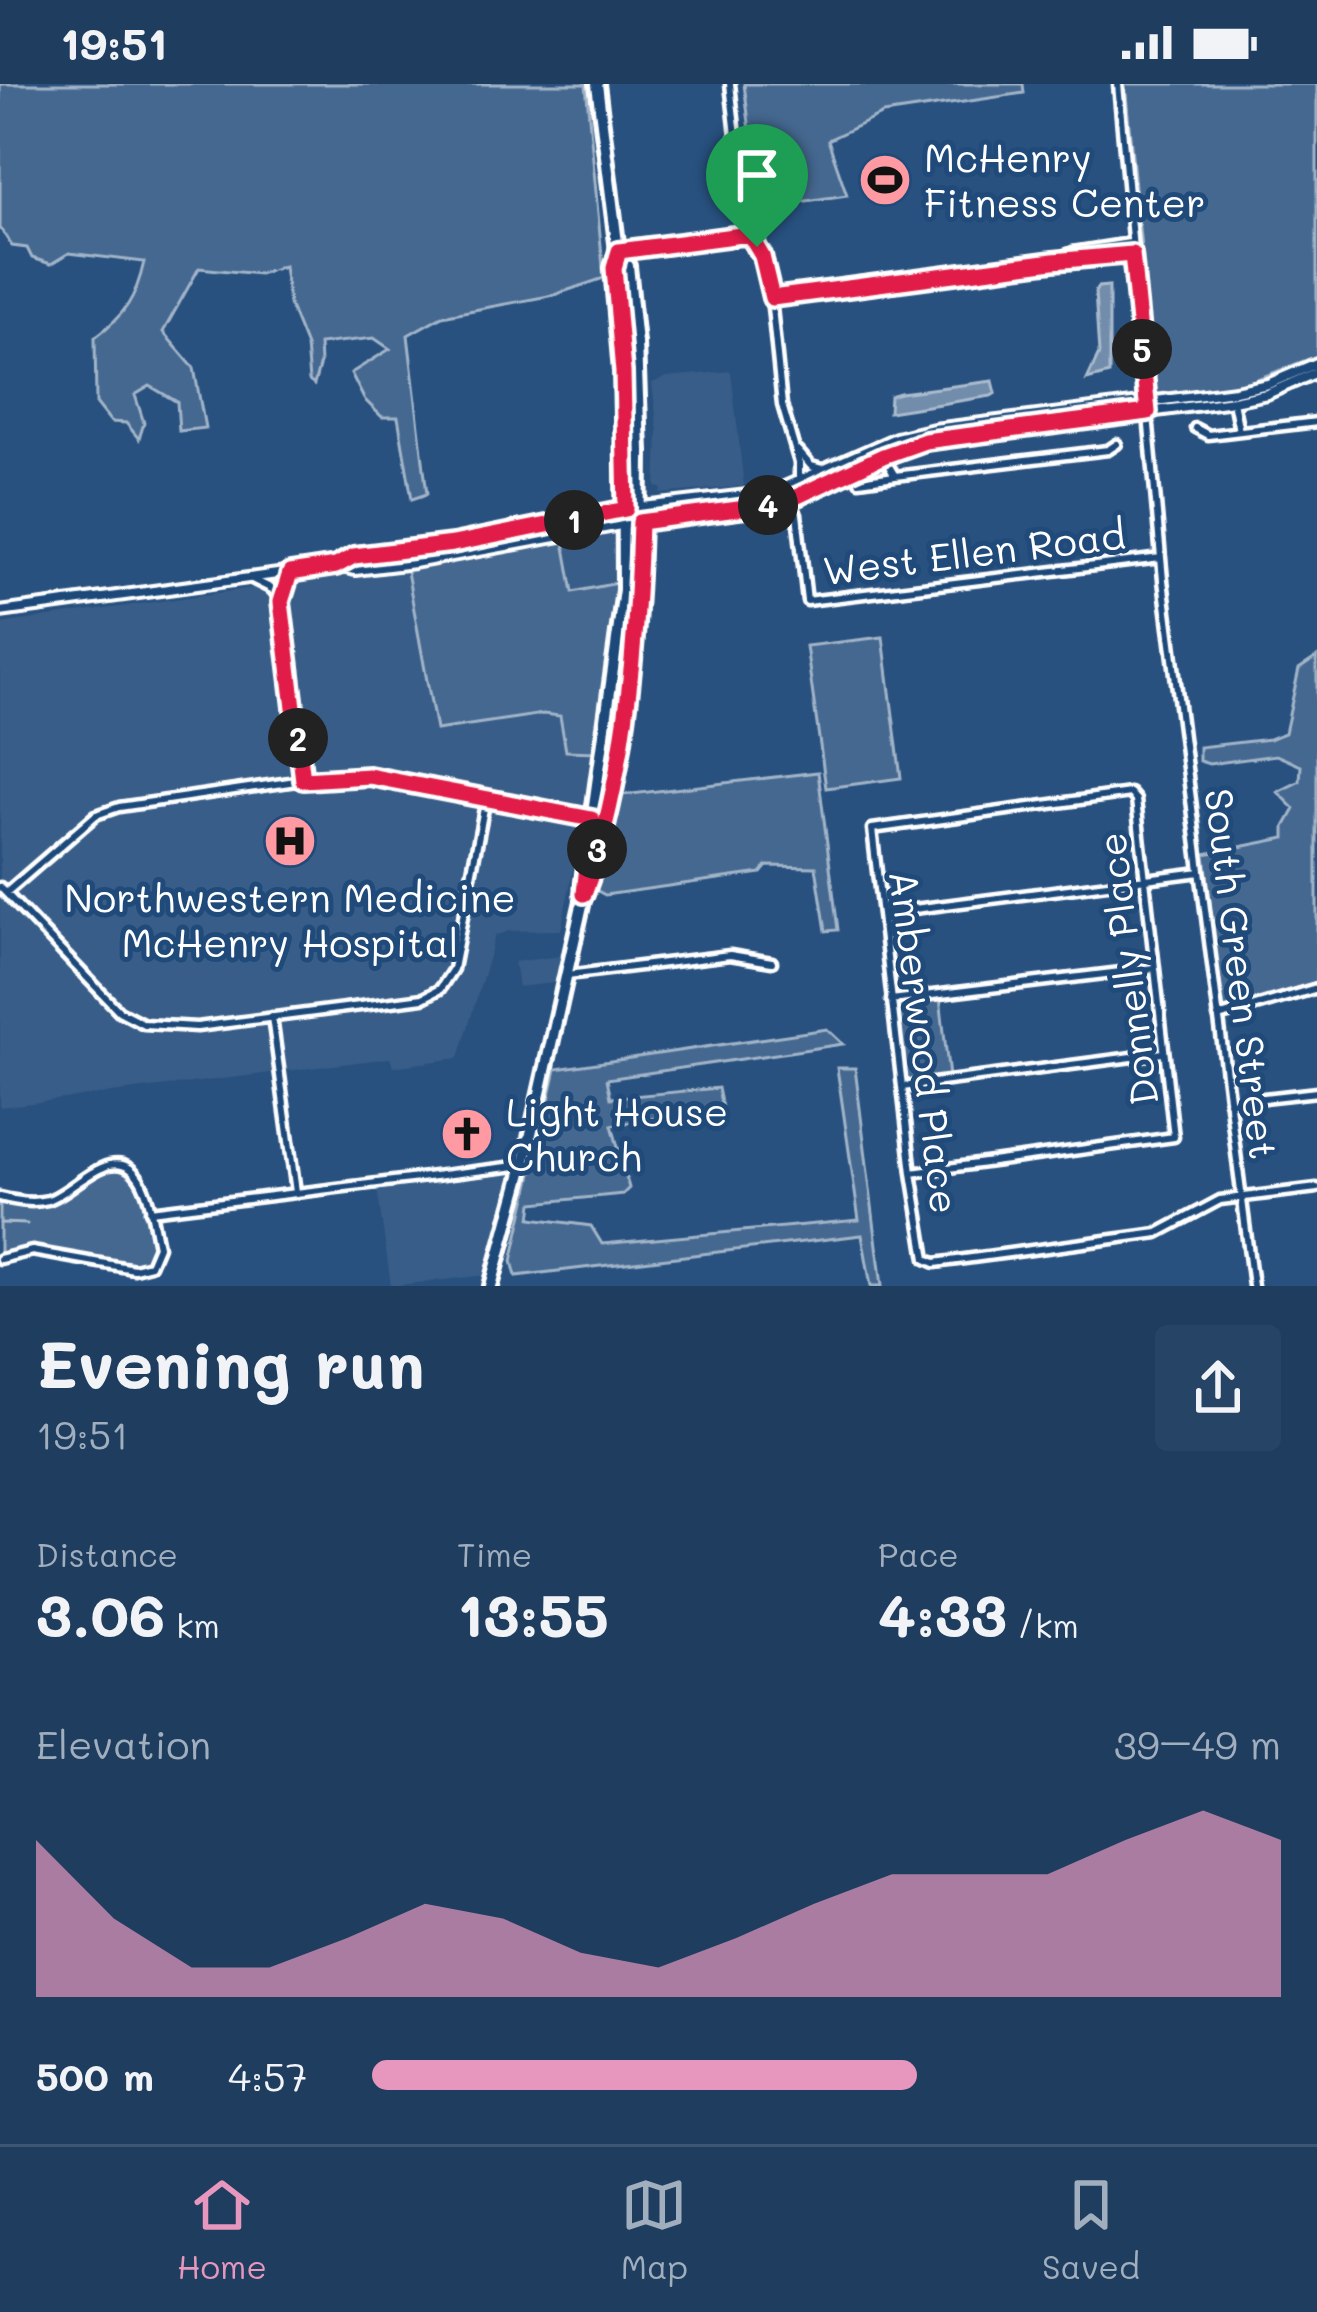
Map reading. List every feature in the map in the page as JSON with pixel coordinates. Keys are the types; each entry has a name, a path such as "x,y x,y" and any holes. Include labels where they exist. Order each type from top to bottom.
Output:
{"main road":[{"path":"584,894 624,717 640,522 636,344 628,266 619,251 597,84"},
{"path":"491,1286 524,1165 584,894 620,638 626,509 623,372 614,268 619,251"}],"street":[{"path":"730,84 749,234 762,256 772,298 782,405 800,467 798,483"},
{"path":"1118,84 1147,407"},
{"path":"619,251 749,234"},
{"path":"1053,261 1073,252 1131,243"},
{"path":"772,298 1132,254"},
{"path":"336,566 355,570 414,563 626,524 783,503 925,441 1268,384 1317,363"},
{"path":"0,612 336,566 354,556 453,544 626,509 773,492 878,446 934,429 1233,401 1267,394 1317,372"},
{"path":"1233,401 1239,431"},
{"name":"South Green Street","path":"1147,407 1174,669 1253,1286"},
{"path":"1195,428 1208,435 1317,422"},
{"path":"793,443 806,462 825,470"},
{"path":"860,481 1108,450 1118,444"},
{"path":"878,446 896,476"},
{"name":"West Ellen Road","path":"796,514 807,601 1161,557"},
{"path":"290,573 281,602 303,780"},
{"path":"252,579 272,590 281,602"},
{"path":"486,798 453,969 440,989 423,998 197,1027 144,1024 119,1011 3,890 96,815 119,807 303,780 369,776 486,798 592,819"},
{"name":"Donnelly Place","path":"872,829 1133,794 1146,878 1174,1137 912,1173"},
{"name":"Amberwood Place","path":"872,829 912,1173 928,1261 1158,1233 1220,1200 1242,1196"},
{"path":"881,913 1201,872"},
{"path":"567,975 730,955 772,962"},
{"path":"891,1000 1154,968"},
{"path":"1219,1017 1317,988"},
{"path":"272,1017 296,1192"},
{"path":"902,1087 1163,1053"},
{"path":"1229,1102 1317,1092"},
{"path":"0,1197 46,1201 93,1170 117,1165 140,1181 158,1246 154,1259 143,1268 125,1269 32,1251 0,1259"},
{"path":"150,1211 524,1165"},
{"path":"1242,1196 1317,1188"}],"shaded area":[{"path":"0,84 586,84 604,278 554,295 442,316 408,335 427,494 412,499 398,417 382,417 364,399 351,373 390,349 374,338 319,344 314,385 309,381 306,346 289,304 284,266 259,274 199,268 163,332 194,368 205,428 179,431 177,402 150,386 135,395 144,423 139,439 126,423 111,422 96,403 95,337 128,305 144,262 69,253 51,264 32,258 27,248 12,246 0,228"},
{"path":"744,84 1023,84 1024,93 883,114 828,140 847,195 765,207"},
{"path":"1125,84 1317,84 1317,356 1244,384 1162,396 1155,392"},
{"path":"1109,286 1109,374 1087,380 1099,354 1095,292"},
{"path":"731,371 744,486 661,494 662,488 656,487 658,433 652,383 667,377"},
{"path":"993,381 996,393 991,396 889,412 890,396 900,393"},
{"name":"Northwestern Medicine McHenry Hospital","path":"626,526 597,752 561,930 509,931 495,936 459,1058 393,1067 390,1058 0,1107 0,624 406,566"},
{"path":"563,536 573,592 622,582 597,752 566,751 560,716 543,714 436,730 406,566"},
{"path":"883,637 901,778 826,788 806,646"},
{"path":"1317,657 1317,988 1228,1015 1220,1005 1205,854 1285,838 1295,809 1278,792 1300,781 1301,766 1276,755 1209,764 1199,761 1199,747 1285,733 1299,669"},
{"path":"818,772 838,930 826,931 816,867 767,866 761,873 605,895 594,889 614,796"},
{"path":"560,956 554,983 518,987 514,962"},
{"path":"940,997 949,1077 907,1080 902,1073 896,1009 903,1002"},
{"path":"827,1029 843,1044 607,1079 611,1098 718,1088 722,1108 612,1125 629,1188 623,1194 533,1203 531,1218 591,1226 602,1244 859,1220 837,1068 855,1068 882,1286 871,1286 862,1235 516,1276 512,1261 556,1069"},
{"path":"107,1169 127,1173 141,1190 152,1228 148,1261 129,1266 37,1248 0,1256 0,1201 26,1206 54,1201"},
{"path":"515,1171 488,1275 391,1286 377,1188"}],"waterway":[{"path":"0,1223 27,1224"}],"place":[{"name":"McHenry Fitness Center","path":"885,180"},
{"name":"Northwestern Medicine McHenry Hospital","path":"290,841"},
{"name":"Light House Church","path":"467,1134"}],"route":[{"path":"749,234 757,247 772,298 1132,254 1148,412 925,441 783,503 640,522 624,717 584,894 592,819 369,776 303,780 281,602 290,573 336,566 354,556 453,544 626,509 623,372 614,268 619,251 749,234"}]}
